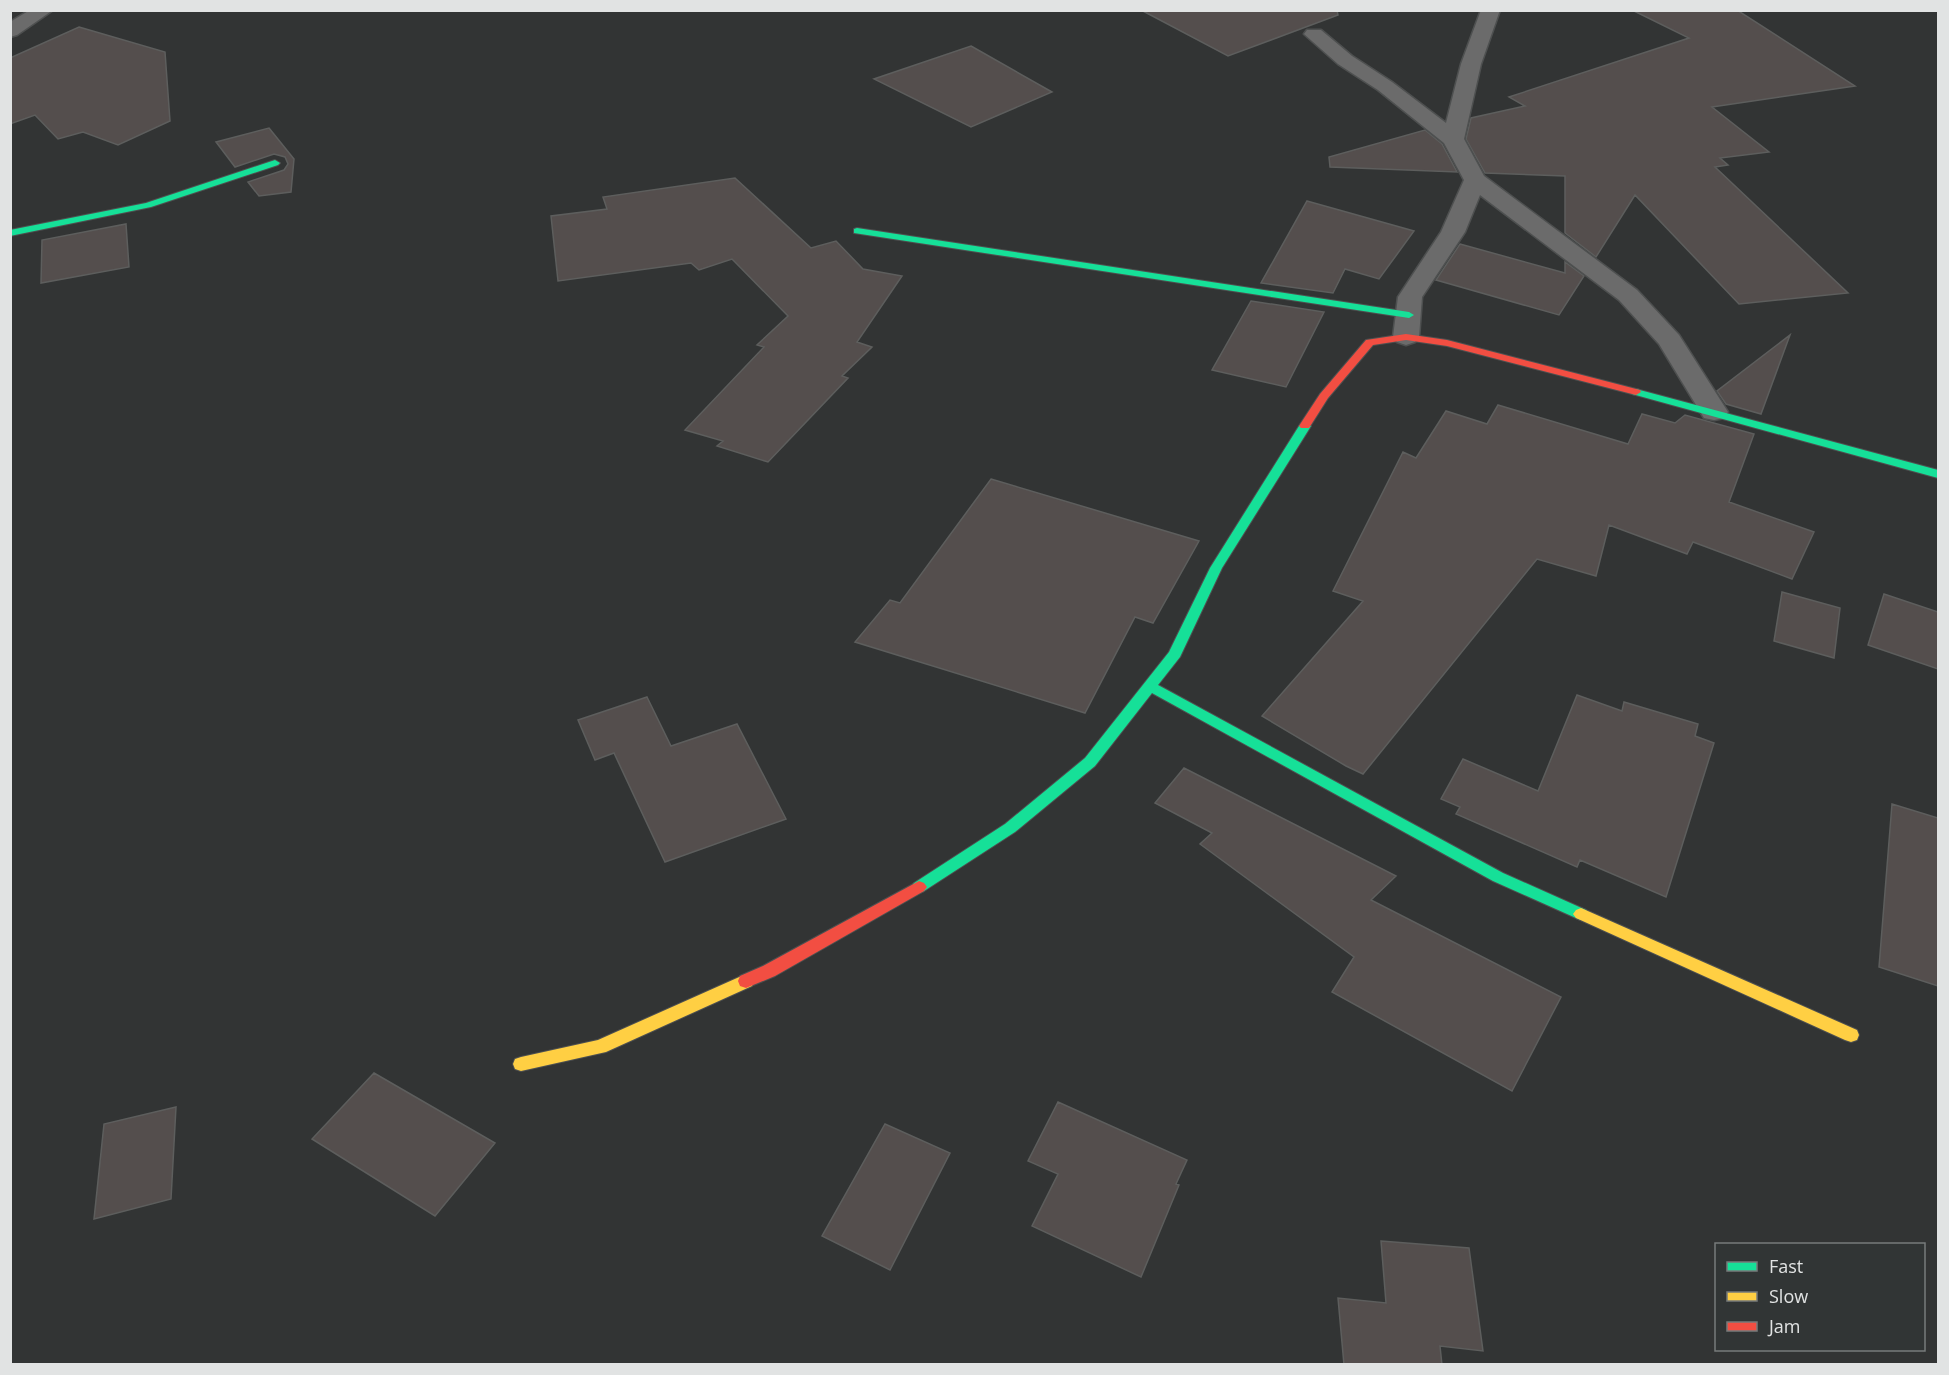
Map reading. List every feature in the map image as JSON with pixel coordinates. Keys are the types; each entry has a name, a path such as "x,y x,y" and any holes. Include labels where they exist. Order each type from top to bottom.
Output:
{"street":[{"path":"10,31 44,10"},
{"path":"1453,139 1471,64 1491,10"},
{"path":"1314,34 1345,60 1384,86 1453,139 1475,180 1628,295 1670,340 1714,412"},
{"path":"10,233 148,205 274,163"},
{"path":"1407,326 1410,297 1453,232 1475,180"},
{"path":"857,231 1407,326 1447,343 1714,412 1938,474"},
{"path":"521,1064 600,1047 769,971 925,884 1010,828 1090,762 1176,654 1216,568 1324,396 1370,342 1407,326"},
{"path":"1150,686 1498,877 1851,1035"}],"building":[{"path":"1141,10 1337,10 1338,15 1228,56"},
{"path":"1632,10 1737,10 1855,86 1712,107 1769,152 1720,158 1728,165 1715,167 1848,293 1739,304 1635,195 1596,257 1565,233 1565,176 1485,173 1466,139 1471,118 1525,106 1509,97 1689,38"},
{"path":"79,27 165,52 170,121 118,145 83,132 58,139 35,115 10,124 10,58"},
{"path":"971,46 1052,92 971,127 874,79"},
{"path":"269,128 294,159 291,192 259,196 248,182 284,170 288,164 285,157 274,154 235,167 216,142"},
{"path":"1425,130 1442,144 1457,172 1330,167 1329,157"},
{"path":"735,178 811,248 836,241 863,269 902,276 857,342 872,347 842,376 848,378 768,462 717,446 723,441 685,430 764,347 757,345 788,316 732,259 699,270 691,263 558,281 551,216 607,209 603,197"},
{"path":"1307,201 1414,231 1379,279 1345,269 1333,293 1261,283"},
{"path":"126,224 129,267 41,283 42,240"},
{"path":"1460,244 1565,273 1565,262 1584,276 1559,315 1436,280"},
{"path":"1251,301 1324,312 1286,387 1212,370"},
{"path":"1790,335 1761,414 1726,404 1717,391"},
{"path":"1498,405 1628,444 1642,414 1675,423 1685,415 1754,434 1729,502 1814,532 1792,579 1693,542 1687,554 1609,525 1596,576 1537,559 1363,774 1262,716 1363,601 1333,591 1403,452 1416,458 1446,411 1487,424"},
{"path":"991,479 1199,541 1153,623 1135,617 1085,713 855,642 890,600 900,603"},
{"path":"1782,592 1840,608 1834,658 1774,641"},
{"path":"1884,594 1938,612 1938,669 1868,645"},
{"path":"1577,695 1622,711 1624,702 1698,724 1695,736 1714,743 1666,897 1580,860 1577,867 1456,814 1460,807 1441,799 1463,759 1538,791"},
{"path":"647,697 671,746 737,724 786,819 665,862 614,753 595,760 578,720"},
{"path":"1184,768 1396,876 1371,900 1561,997 1512,1091 1332,992 1354,957 1200,844 1212,833 1155,803"},
{"path":"1892,804 1938,818 1938,986 1879,967"},
{"path":"374,1073 495,1143 435,1216 312,1139"},
{"path":"1058,1102 1187,1160 1141,1277 1032,1226 1058,1174 1028,1161"},
{"path":"176,1107 171,1199 94,1219 104,1124"},
{"path":"885,1124 950,1153 890,1270 822,1236"},
{"path":"1381,1241 1469,1248 1483,1351 1440,1346 1442,1365 1344,1365 1338,1298 1386,1303"}],"traffic: fast":[{"path":"10,233 148,205 275,163"},
{"path":"857,231 1409,315"},
{"path":"1636,392 1938,474"},
{"path":"919,887 1010,828 1090,762 1175,654 1216,568 1305,426"},
{"path":"1150,686 1498,877 1581,914"}],"traffic: slow":[{"path":"1581,914 1851,1035"},
{"path":"521,1064 600,1047 746,981"}],"traffic: jam":[{"path":"1305,426 1324,396 1370,342 1406,337 1447,343 1636,392"},
{"path":"746,981 769,971 919,887"}]}
